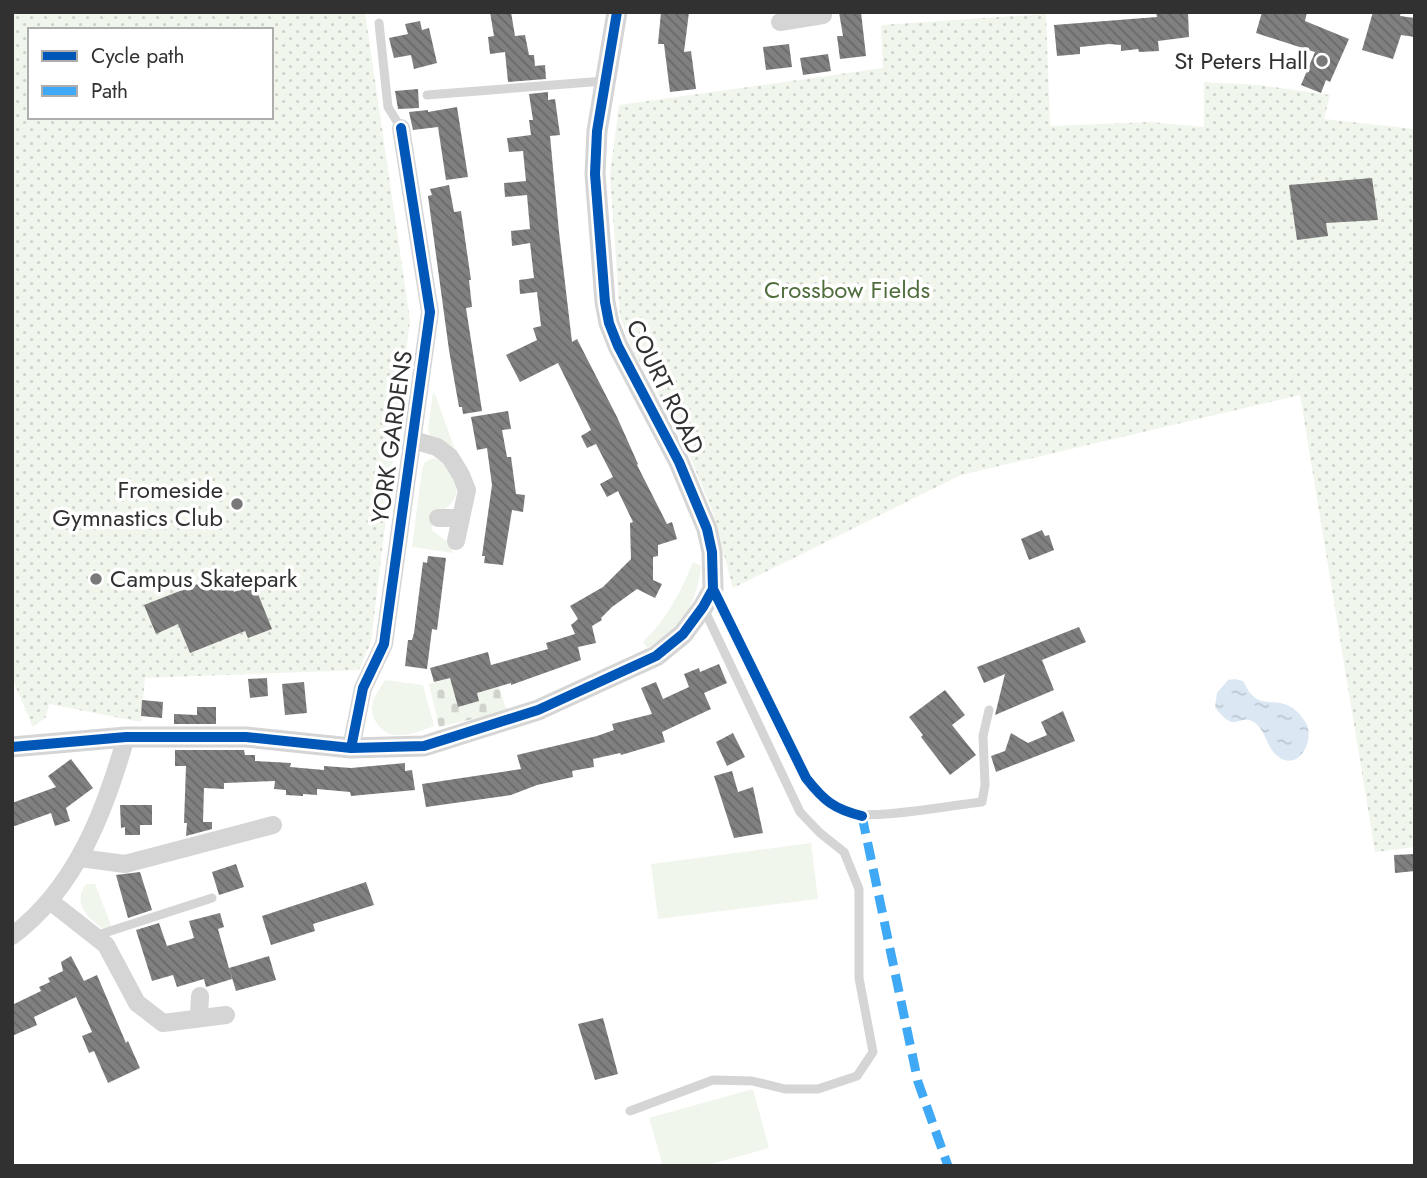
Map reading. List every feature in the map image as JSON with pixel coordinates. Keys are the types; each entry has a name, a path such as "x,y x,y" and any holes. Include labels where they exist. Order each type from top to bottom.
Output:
{"street":[{"name":"COURT ROAD","path":"617,12 597,131 595,174 605,302 609,323 618,346 679,462 707,529 712,552 708,598"},
{"path":"780,22 802,15 823,15"},
{"name":"YORK GARDENS","path":"351,748 363,688 384,644 430,312 401,128"},
{"name":"YORK GARDENS","path":"413,440 437,447 450,457 467,490 456,541"},
{"path":"438,518 461,518"},
{"path":"12,747 126,737 246,737 351,748 424,746 538,710 656,656 684,634 708,598"},
{"path":"12,936 50,901 80,858 110,793 126,737"},
{"path":"80,858 125,864 274,825"},
{"path":"50,901 106,945 137,1003 163,1023 226,1015"},
{"path":"199,1018 200,996"}],"lane":[{"path":"379,23 388,107 401,128"},
{"path":"427,94 606,81"},
{"path":"708,598 806,778 821,797 841,811 862,816 982,802 985,785 983,736 989,710"},
{"path":"630,1111 713,1080 752,1081 785,1088 818,1089 857,1076 873,1052 859,978 859,889 844,852 800,812 708,598"},
{"path":"95,936 212,898"}],"green space":[{"path":"12,12 365,12 410,320 371,642 359,670 145,678 141,722 49,704 46,717 33,727 12,678"},
{"name":"Crossbow Fields","path":"1046,14 1050,126 1150,122 1204,127 1204,82 1259,85 1330,95 1324,119 1415,129 1415,847 1375,852 1300,395 961,475 733,588 712,510 681,435 631,347 620,316 610,175 619,105 883,68 881,25"},
{"path":"433,392 455,450 430,436 428,429"},
{"path":"433,458 450,469 457,486 452,503 433,514 432,530 450,544 453,553 412,547 422,469 425,462"},
{"path":"693,562 701,566 691,604 669,633 647,648 643,642 673,604"},
{"path":"492,667 507,711 439,727 429,684 450,678 458,707 479,701 471,673"},
{"path":"385,680 423,685 434,726 402,735 391,734 382,729 374,719 372,707"},
{"path":"811,843 818,899 658,919 651,864"},
{"path":"86,884 95,884 111,925 105,931 88,916 81,905 80,898"},
{"path":"753,1089 769,1148 704,1166 663,1166 649,1118"}],"water":[{"path":"1228,680 1243,681 1257,699 1284,704 1299,713 1306,723 1309,737 1304,751 1294,760 1287,761 1275,754 1255,723 1250,720 1228,720 1215,707 1217,693"}],"building":[{"path":"490,12 511,12 515,36 525,35 529,55 534,55 535,66 545,65 546,79 508,82 505,52 490,54 488,37 494,36"},
{"path":"661,12 689,12 684,52 691,51 696,89 670,92 664,44 658,44"},
{"path":"839,12 861,12 866,56 840,59 837,36 843,36"},
{"path":"1156,12 1188,12 1189,37 1158,41 1159,51 1121,51 1121,45 1109,44 1080,47 1080,54 1057,56 1054,25 1157,17"},
{"path":"1262,12 1307,12 1305,21 1349,39 1330,82 1326,80 1321,93 1301,85 1315,52 1256,33"},
{"path":"1373,12 1401,12 1400,16 1415,18 1415,37 1401,35 1393,59 1362,50"},
{"path":"420,21 422,30 429,28 437,63 414,69 411,55 394,58 389,38 408,34 405,24"},
{"path":"789,44 792,67 766,70 763,47"},
{"path":"828,54 831,71 803,75 800,58"},
{"path":"418,89 419,108 398,109 395,91"},
{"path":"548,92 548,100 555,99 560,135 550,136 572,342 577,339 667,524 672,522 677,539 658,545 658,556 653,557 653,580 662,584 655,598 637,589 612,607 602,620 592,626 596,643 578,647 581,660 511,685 477,693 479,701 458,707 450,678 434,682 430,668 488,652 491,665 548,649 546,643 575,634 571,625 578,619 570,606 603,587 631,559 630,523 633,522 618,491 607,497 600,484 613,477 596,444 587,448 581,436 591,430 558,363 520,382 506,355 537,340 533,328 541,326 537,292 520,294 519,280 534,278 530,243 512,246 511,231 530,229 527,195 505,197 504,183 526,181 523,151 509,152 507,138 531,135 529,120 533,120 529,94"},
{"path":"457,107 468,177 446,180 438,127 413,130 409,112"},
{"path":"1372,178 1378,220 1326,223 1328,236 1297,240 1289,185"},
{"path":"449,185 454,212 461,211 471,280 472,307 466,308 482,411 463,414 462,407 459,407 449,350 428,196 432,195 430,189"},
{"path":"508,411 511,429 502,430 507,457 511,457 516,494 525,495 523,512 512,510 503,565 484,563 485,556 482,556 492,485 487,448 477,450 471,417"},
{"path":"1042,530 1045,536 1049,535 1054,550 1029,560 1021,539"},
{"path":"428,556 446,558 437,630 432,629 427,669 405,666 408,640 412,640 414,633 423,562 427,563"},
{"path":"226,573 234,592 254,584 272,629 248,638 245,631 190,653 178,624 156,634 144,605"},
{"path":"1079,627 1086,642 1042,660 1054,690 995,715 1005,674 984,683 977,667"},
{"path":"719,664 727,683 704,693 711,709 662,732 665,742 621,755 620,753 593,759 594,767 572,771 573,777 537,785 511,795 426,807 422,784 521,769 517,755 597,736 614,730 612,724 652,714 641,688 656,682 663,699 689,687 684,674 699,668 700,672"},
{"path":"267,678 268,696 250,698 248,679"},
{"path":"304,682 307,713 285,715 282,684"},
{"path":"945,690 965,715 952,725 976,755 950,775 909,717"},
{"path":"142,700 163,702 162,718 141,716"},
{"path":"197,707 216,707 216,724 174,724 174,714 197,715"},
{"path":"1063,711 1075,741 996,772 991,756 1005,751 1011,733 1028,743 1047,735 1041,722"},
{"path":"733,733 745,757 727,766 716,742"},
{"path":"175,750 244,750 245,755 255,755 255,761 291,763 290,767 324,770 324,766 351,768 405,763 405,771 412,770 415,790 351,796 350,792 317,789 317,795 303,796 286,795 286,790 274,789 275,781 224,783 224,789 204,788 203,822 212,822 212,829 186,836 186,766 175,766"},
{"path":"71,759 93,788 66,808 70,821 55,826 51,813 12,827 12,803 56,787 48,776"},
{"path":"732,771 738,792 753,787 763,833 734,838 714,776"},
{"path":"120,805 152,805 152,825 140,825 140,835 125,835 125,827 121,828"},
{"path":"1415,854 1415,871 1395,873 1394,855"},
{"path":"236,864 244,887 219,895 212,872"},
{"path":"140,872 152,910 128,918 116,875"},
{"path":"366,882 374,905 313,924 315,931 271,945 262,916"},
{"path":"220,913 224,927 218,929 232,979 206,987 204,979 177,987 173,975 152,981 136,930 159,923 167,946 194,938 189,921"},
{"path":"71,956 84,981 97,975 126,1043 128,1041 140,1068 108,1083 94,1051 89,1053 82,1036 92,1032 76,997 34,1017 37,1025 12,1036 12,1005 41,991 39,987 50,982 48,978 63,971 61,962"},
{"path":"269,956 276,980 236,991 229,968"},
{"path":"603,1018 618,1074 595,1080 578,1024"}],"marked path":[{"path":"862,816 918,1082 948,1166"}],"cycle path":[{"path":"12,747 126,737 246,737 351,748 424,746 538,710 656,656 683,634 713,589 712,552 707,529 679,462 618,346 609,323 605,302 595,174 597,131 617,12"},
{"path":"351,748 363,688 384,644 430,312 401,128"},
{"path":"713,589 806,778 830,803 862,816"}],"place":[{"name":"St Peters Hall","path":"1322,61"},
{"name":"Fromeside Gymnastics Club","path":"237,504"},
{"name":"Campus Skatepark","path":"96,579"}]}
